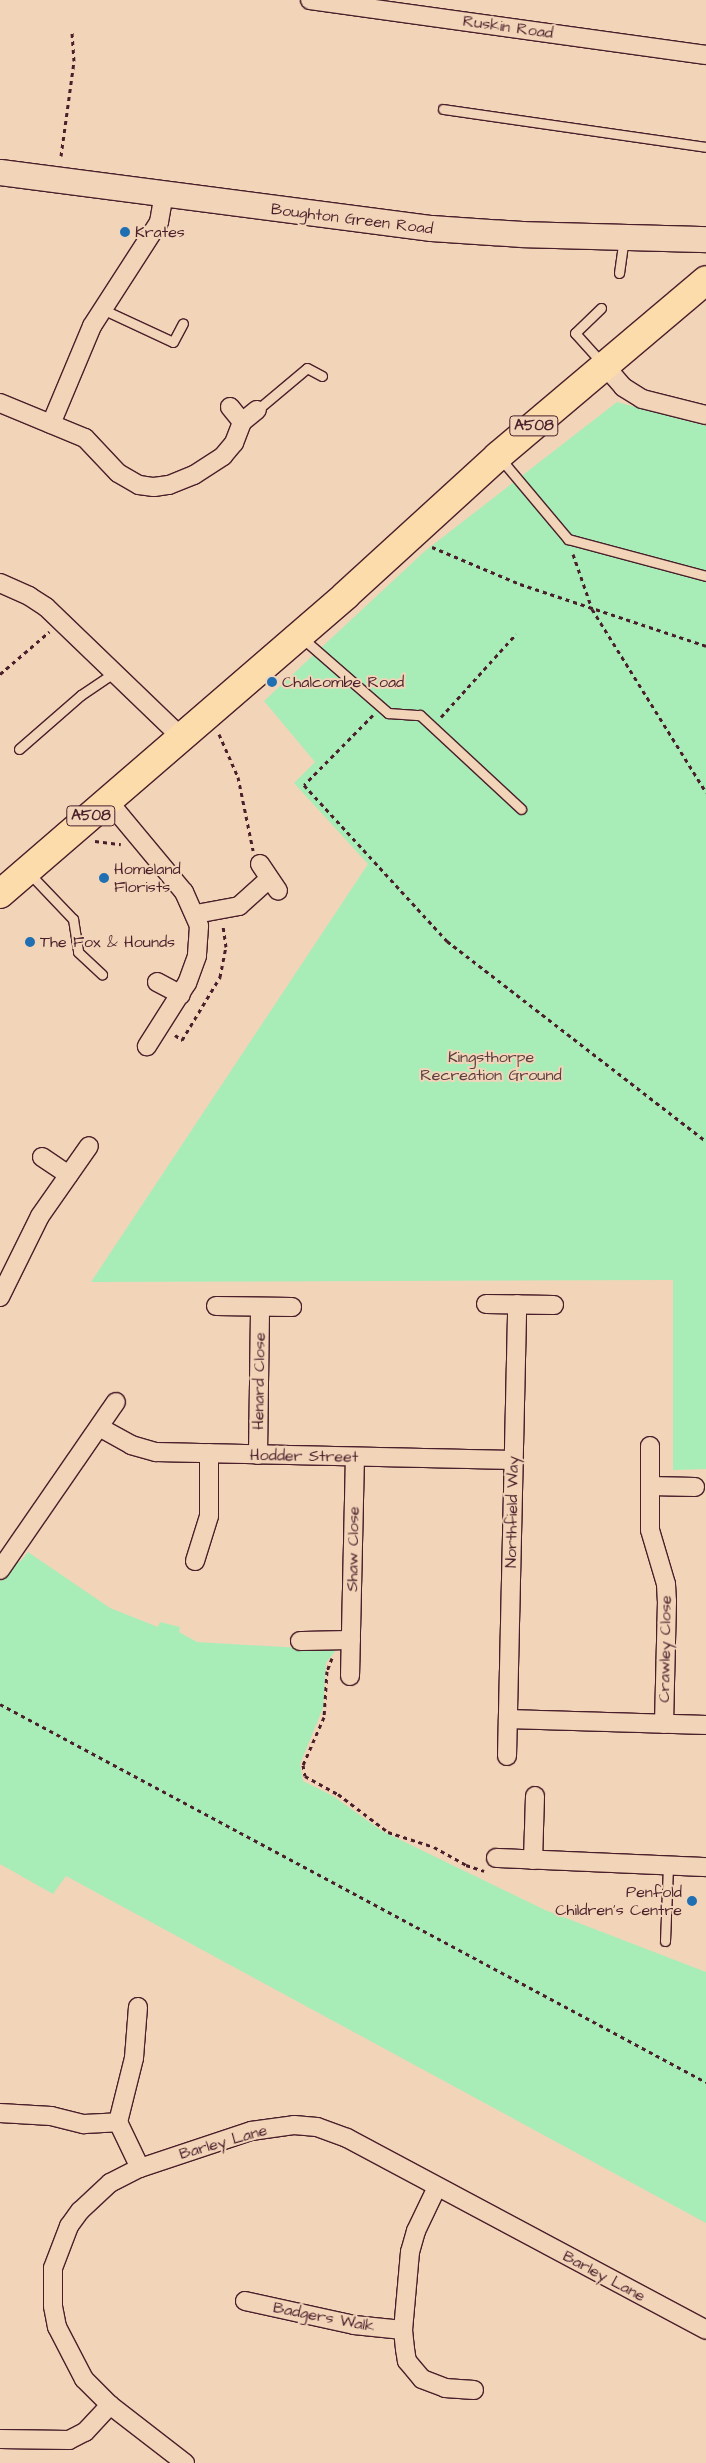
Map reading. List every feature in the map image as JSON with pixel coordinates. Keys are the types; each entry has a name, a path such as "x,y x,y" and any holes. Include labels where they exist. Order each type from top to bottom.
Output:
{"highway":[{"name":"A508","path":"0,894 183,739 498,456 706,280"}],"street":[{"name":"Ruskin Road","path":"310,0 706,55"},
{"name":"Boughton Green Road","path":"0,172 431,228 624,238 706,239"},
{"path":"51,424 82,347 102,309 159,222 164,194"},
{"path":"605,366 623,387 642,399 706,415"},
{"path":"0,403 51,424 92,444 111,466 128,480 154,488 169,485 194,475 224,456 234,443 242,422 257,410"},
{"path":"230,407 242,422"},
{"path":"0,583 29,596 61,621 183,739"},
{"path":"108,802 172,876 196,914 199,926 197,956 181,995 147,1046"},
{"path":"196,914 239,906 269,878"},
{"path":"157,982 181,995"},
{"path":"0,1297 13,1277 34,1228 89,1146"},
{"path":"42,1157 69,1175"},
{"path":"486,1304 554,1305"},
{"name":"Northfield Way","path":"507,1756 517,1304"},
{"path":"216,1306 292,1307"},
{"name":"Henard Close","path":"258,1455 260,1307"},
{"path":"0,1570 116,1402"},
{"name":"Hodder Street","path":"99,1427 144,1449 258,1455 514,1460"},
{"name":"Crawley Close","path":"650,1446 650,1530 666,1584 667,1601 664,1724"},
{"path":"195,1562 209,1516 209,1453"},
{"name":"Shaw Close","path":"350,1676 355,1457"},
{"path":"650,1486 695,1487"},
{"path":"300,1641 351,1640"},
{"path":"508,1719 706,1726"},
{"path":"532,1860 535,1796"},
{"path":"496,1858 706,1867"},
{"path":"138,2007 134,2058 118,2122 140,2168"},
{"path":"0,2113 51,2116 84,2124 118,2122"},
{"name":"Barley Lane","path":"186,2463 110,2405 84,2379 64,2345 53,2306 53,2268 69,2226 80,2211 110,2183 140,2168 251,2131 294,2125 317,2127 347,2138 706,2330"},
{"path":"438,2187 416,2230 410,2252 403,2330 408,2361 422,2379 445,2388 474,2390"},
{"name":"Badgers Walk","path":"246,2301 354,2325 403,2330"},
{"path":"0,2439 69,2440 85,2432 110,2405"}],"lane":[{"path":"443,110 706,147"},
{"path":"619,274 624,238"},
{"path":"601,308 575,334 605,366"},
{"path":"102,309 173,342 183,323"},
{"path":"257,410 307,368 322,376"},
{"path":"498,456 568,539 706,576"},
{"path":"299,635 381,707 392,714 414,712 521,809"},
{"path":"20,749 81,694 114,673"},
{"path":"27,871 73,919 78,952 102,974"},
{"path":"665,1941 668,1865"}],"path":[{"path":"61,156 74,61 72,30"},
{"path":"415,530 436,550 592,609 706,646"},
{"path":"568,539 592,609 706,792"},
{"path":"0,674 61,621"},
{"path":"432,727 516,634"},
{"path":"381,707 304,785 448,941 706,1141"},
{"path":"219,733 238,777 251,844 269,878"},
{"path":"351,1640 329,1666 324,1717 303,1765 305,1776 338,1794 388,1832 434,1847 475,1869 492,1870 496,1858"},
{"path":"0,1704 706,2082"}],"green space":[{"name":"Kingsthorpe Recreation Ground","path":"617,402 706,426 706,1469 673,1470 673,1280 91,1282 368,864 294,783 315,762 264,701 425,551"},
{"path":"28,1552 110,1608 158,1627 160,1622 180,1627 179,1632 197,1642 336,1650 326,1663 323,1708 300,1764 303,1781 333,1796 382,1831 545,1910 706,1972 706,2223 66,1876 53,1894 0,1864 0,1582 16,1560 20,1562"}],"place":[{"name":"Krates","path":"125,232"},
{"name":"Chalcombe Road","path":"272,682"},
{"name":"Homeland Florists","path":"104,878"},
{"name":"The Fox & Hounds","path":"30,942"},
{"name":"Penfold Children's Centre","path":"692,1901"}]}
